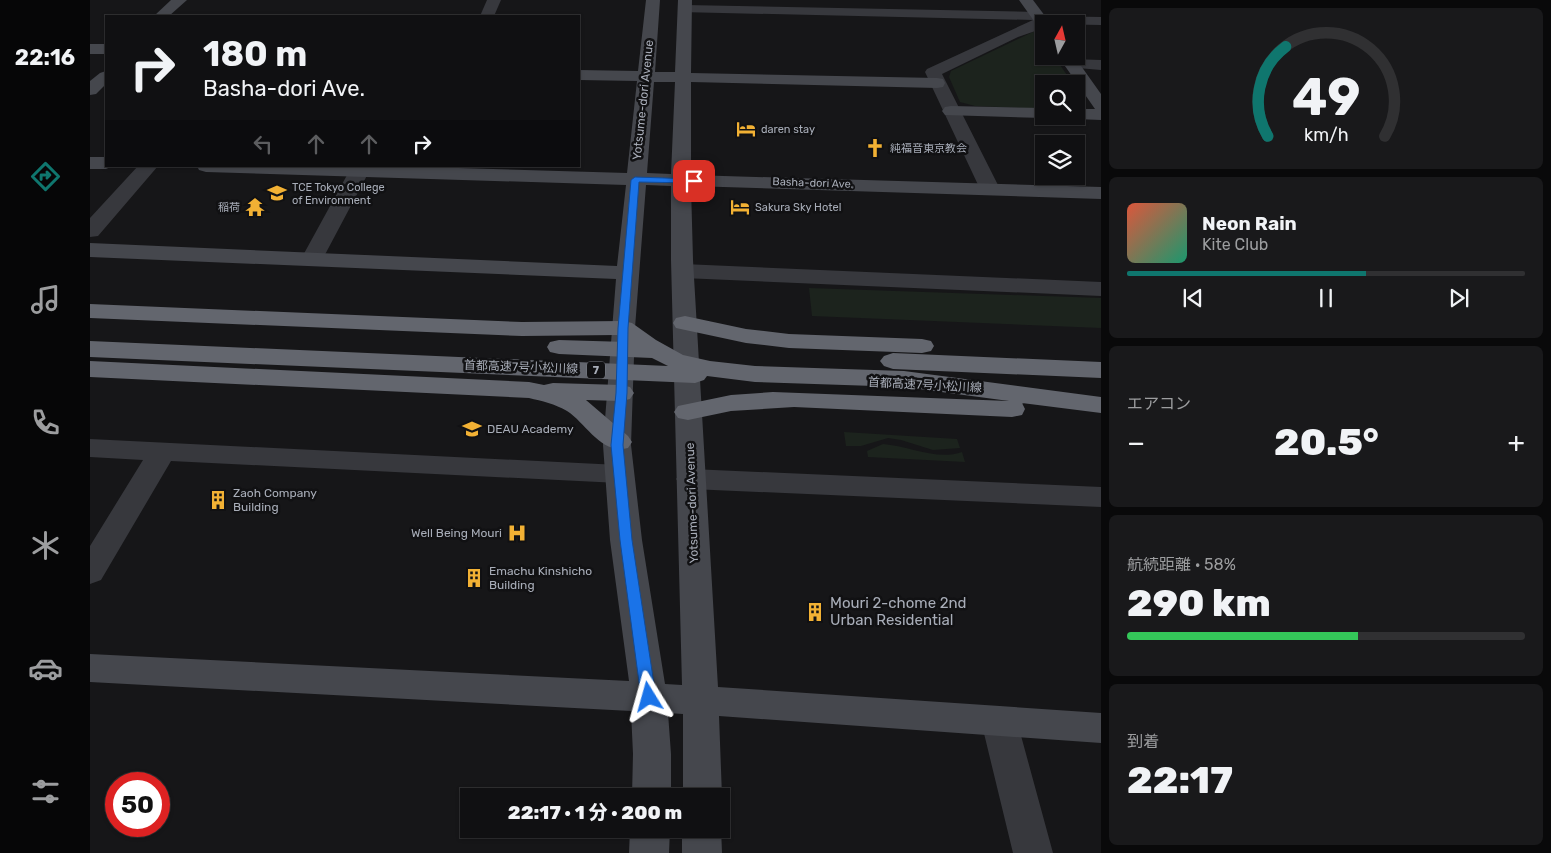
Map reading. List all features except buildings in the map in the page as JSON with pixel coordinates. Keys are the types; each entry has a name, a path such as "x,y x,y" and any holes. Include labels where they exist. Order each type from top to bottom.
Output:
{"highway":[{"path":"90,311 627,333 685,330 789,341 1101,353"},
{"name":"首都高速7号小松川線","path":"90,327 1101,370"},
{"path":"627,333 674,360 710,370 755,374 904,379 1101,405"},
{"name":"首都高速7号小松川線","path":"90,349 1101,393"},
{"path":"90,369 622,393"},
{"path":"529,390 559,397 576,406 618,442"},
{"path":"688,412 715,404 741,400 800,400 1101,413"}],"street":[{"path":"162,15 180,0"},
{"path":"487,15 494,0"},
{"name":"Yotsume-dori Avenue","path":"651,788 652,754 649,697 626,540 619,474 618,442 627,333 628,273 635,180 653,0"},
{"path":"1026,0 1037,15"},
{"path":"685,4 1035,21"},
{"name":"Yotsume-dori Avenue","path":"685,4 681,181 686,364 701,700 702,788"},
{"path":"1085,21 1101,21"},
{"path":"990,189 933,72 1035,24"},
{"path":"90,49 105,49"},
{"path":"1085,62 1101,65"},
{"path":"1072,65 1101,106"},
{"path":"580,75 937,83"},
{"path":"90,90 105,77"},
{"path":"951,111 1035,113"},
{"path":"1085,114 1101,115"},
{"path":"90,163 105,163"},
{"path":"90,231 148,167"},
{"name":"Basha-dori Ave.","path":"258,167 1101,193"},
{"path":"312,259 361,169"},
{"path":"90,250 628,273"},
{"path":"683,271 1101,289"},
{"path":"90,448 619,474"},
{"path":"90,572 162,452"},
{"path":"691,479 1101,497"},
{"path":"90,668 701,700 1101,728"},
{"path":"999,721 1033,853"},
{"path":"649,853 650,838"},
{"path":"702,838 702,853"}],"shaded area":[{"path":"1035,31 1035,65 1060,65 1067,75 1035,75 1035,109 975,106 960,102 949,77 951,71"},
{"path":"809,288 1101,298 1101,328 812,316"},
{"path":"844,432 957,439 960,448 933,450 888,438 861,446 846,446"},
{"path":"883,444 933,454 943,455 962,452 965,462 868,457 867,451"}],"place":[{"name":"daren stay","path":"746,129"},
{"name":"純福音東京教会","path":"875,148"},
{"name":"TCE Tokyo College of Environment","path":"277,193"},
{"name":"稲荷","path":"255,207"},
{"name":"Sakura Sky Hotel","path":"740,207"},
{"name":"DEAU Academy","path":"472,429"},
{"name":"Zaoh Company Building","path":"218,500"},
{"name":"Well Being Mouri","path":"517,533"},
{"name":"Emachu Kinshicho Building","path":"474,578"},
{"name":"Mouri 2-chome 2nd Urban Residential","path":"815,612"}],"route":[{"path":"649,697 626,540 617,445 622,393 623,328 635,180 694,181"}]}
